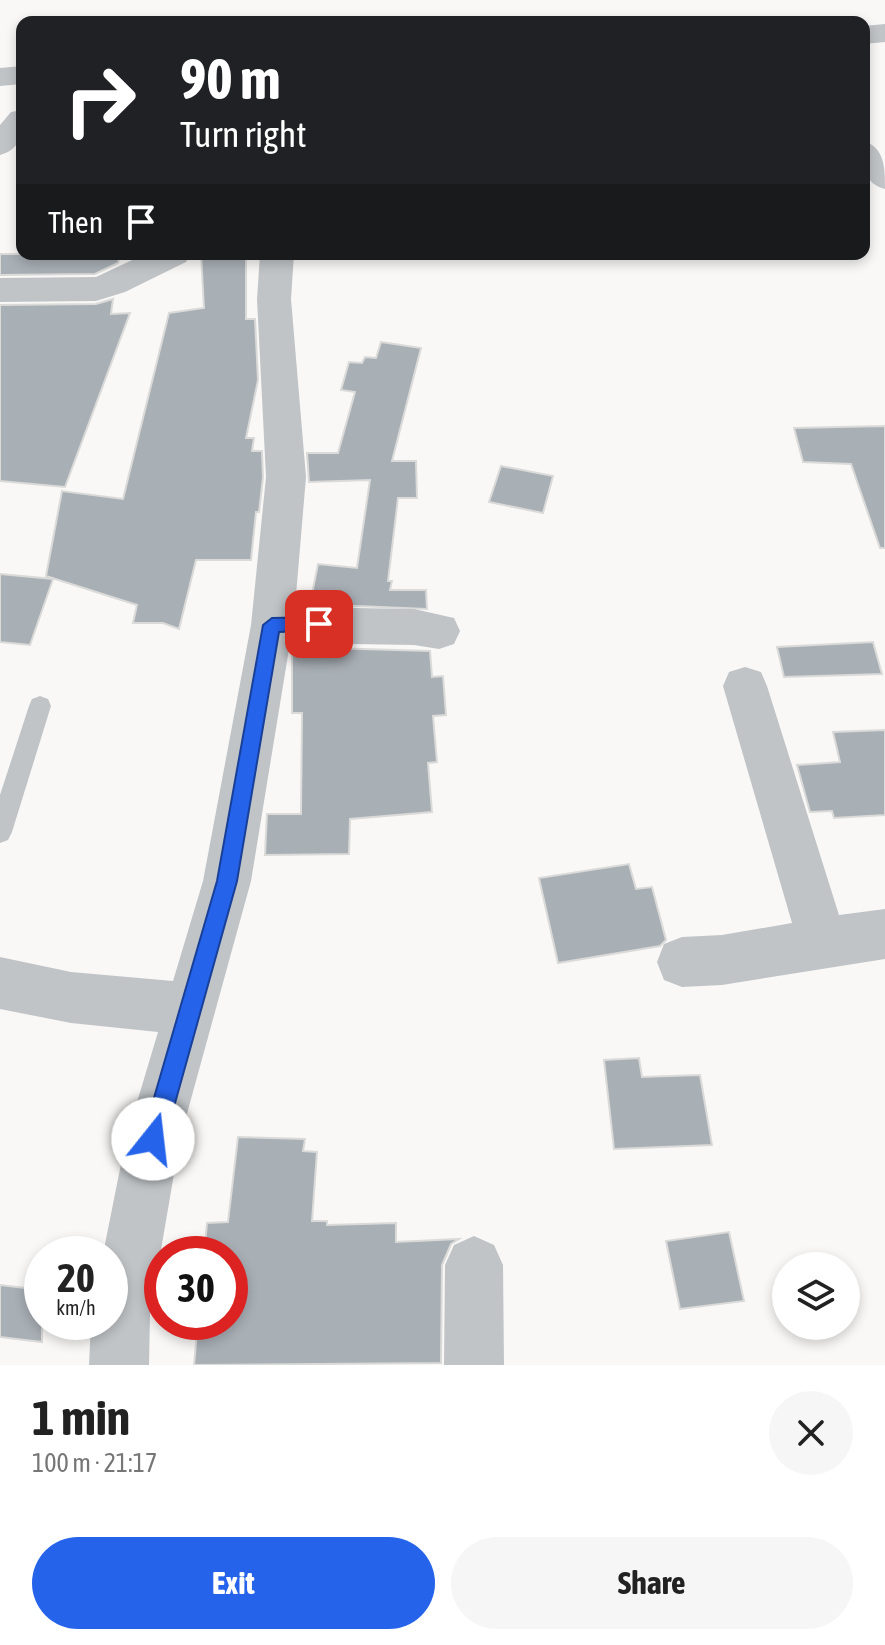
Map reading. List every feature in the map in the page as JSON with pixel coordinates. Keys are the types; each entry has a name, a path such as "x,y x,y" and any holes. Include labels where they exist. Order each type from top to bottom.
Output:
{"street":[{"path":"0,145 16,126"},
{"path":"870,159 885,179"},
{"path":"0,290 96,289 162,260"},
{"path":"119,1365 121,1314 153,1139 227,881 272,625 286,477 274,299 277,260"},
{"path":"272,625 414,627 439,631"},
{"path":"745,686 823,943"},
{"path":"682,962 722,960 885,934"},
{"path":"0,983 52,995 191,1008"},
{"path":"474,1265 474,1365"}],"lane":[{"path":"0,832 40,706"}],"building":[{"path":"0,254 16,254 16,260 119,260 95,274 0,275"},
{"path":"201,260 246,260 246,319 255,319 258,380 246,438 254,438 252,451 262,451 263,477 251,560 196,560 179,629 163,623 133,623 137,605 46,576 62,491 123,499 169,313 204,308"},
{"path":"113,299 111,314 130,313 65,487 0,481 0,305 96,304"},
{"path":"381,342 421,348 392,461 416,461 417,498 398,498 388,581 392,581 390,590 426,590 427,609 310,604 318,564 357,568 370,480 309,482 307,453 338,453 355,392 341,390 349,362 362,363 365,357 376,358"},
{"path":"885,426 885,548 880,548 851,464 803,462 794,428"},
{"path":"501,466 553,476 543,513 489,502"},
{"path":"0,574 53,579 30,645 0,642"},
{"path":"873,642 882,674 784,677 777,647"},
{"path":"292,647 430,651 432,677 443,676 446,715 433,716 437,762 428,763 432,812 350,819 349,854 265,855 267,814 301,814 302,713 292,713"},
{"path":"885,730 885,815 834,818 832,811 810,812 797,765 840,762 833,732"},
{"path":"629,864 636,889 652,887 666,940 660,946 558,963 539,878"},
{"path":"639,1058 642,1077 700,1075 712,1145 614,1149 604,1060"},
{"path":"238,1137 305,1139 303,1151 317,1152 312,1221 327,1221 327,1225 396,1223 396,1242 459,1239 451,1244 442,1265 441,1363 194,1365 196,1340 248,1340 248,1236 206,1236 207,1223 228,1222"},
{"path":"729,1232 744,1301 680,1309 666,1241"},
{"path":"0,1285 24,1288 24,1340 0,1337"}],"route":[{"path":"153,1139 227,881 272,625 319,624"}]}
